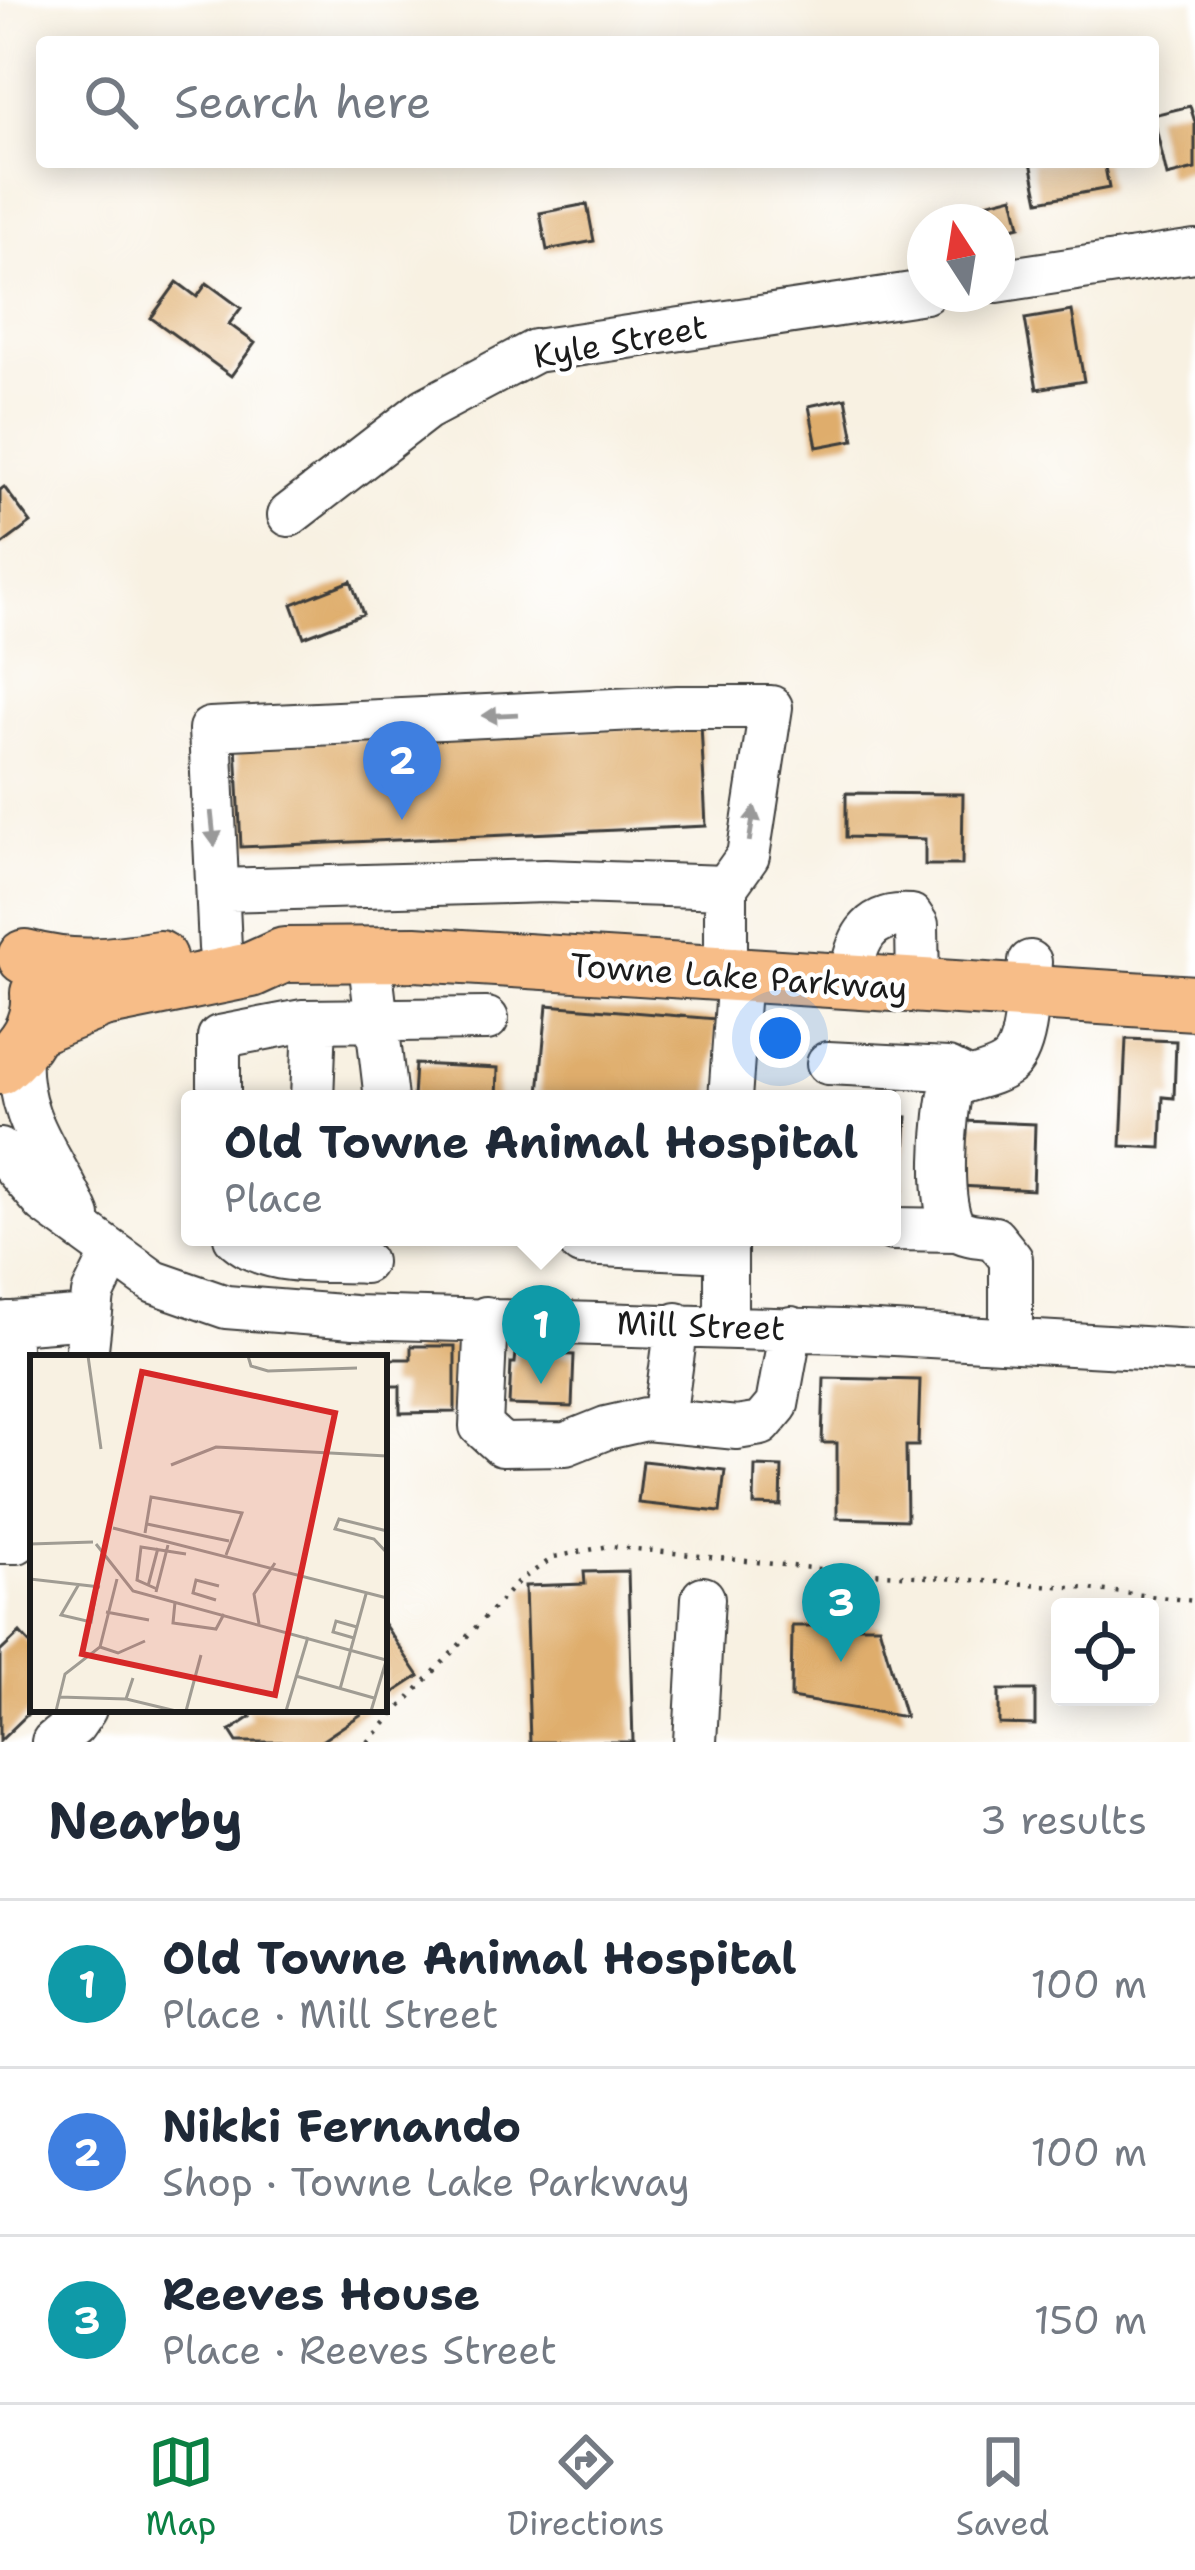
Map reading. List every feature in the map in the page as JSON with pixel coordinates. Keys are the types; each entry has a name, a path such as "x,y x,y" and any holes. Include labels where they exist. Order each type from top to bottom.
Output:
{"main road":[{"name":"Towne Lake Parkway","path":"13,946 60,967 106,967 256,944 284,955 369,954 918,987 1029,977 1195,1003"},
{"path":"13,946 36,979 39,1003 18,1048"},
{"name":"Towne Lake Parkway","path":"18,1048 103,1000 251,970 284,955"}],"street":[{"path":"1015,278 1195,251"},
{"name":"Kyle Street","path":"289,515 425,409 535,352 907,295"},
{"path":"220,948 210,730 771,706 748,856 726,887 733,975 730,1090"},
{"path":"219,890 523,881 726,887"},
{"path":"850,982 853,957 868,928 891,914 911,916 917,925 918,987"},
{"path":"369,954 385,1090"},
{"path":"958,1231 950,1222 945,1200 952,1086 1009,1064 1020,1051 1029,977"},
{"path":"219,1090 219,1036 315,1021 487,1018"},
{"path":"312,1090 315,1021"},
{"path":"0,1542 17,1542 4,1324 87,1337 99,1240 26,1114 18,1048"},
{"path":"828,1063 948,1069 968,1079"},
{"name":"Mill Street","path":"0,1150 45,1203 154,1282 226,1307 363,1317 791,1328 1195,1351"},
{"path":"901,1229 958,1231 994,1238 1010,1259 1011,1340"},
{"path":"245,1246 272,1257 304,1248 367,1250 363,1317"},
{"path":"726,1246 726,1326"},
{"path":"486,1318 482,1426 502,1445 566,1444 606,1428 664,1419 737,1428 761,1424 778,1405 791,1328"},
{"path":"664,1419 677,1324"},
{"path":"695,1742 703,1598"},
{"path":"52,1742 83,1712"}],"path":[{"path":"368,1742 518,1582 554,1557 574,1550 624,1547 1195,1601"}],"building":[{"path":"1190,106 1195,122 1195,169 1167,176 1159,114"},
{"path":"1032,168 1105,168 1109,188 1039,201"},
{"path":"1013,196 1015,204 982,204"},
{"path":"587,204 594,241 547,250 540,213"},
{"path":"177,282 197,297 207,283 241,308 229,324 255,343 231,376 151,318"},
{"path":"1072,311 1084,381 1037,389 1025,319"},
{"path":"846,398 854,440 817,447 809,406"},
{"path":"4,487 31,523 0,546 0,490"},
{"path":"351,581 363,614 304,637 292,604"},
{"path":"701,724 706,826 241,847 236,744"},
{"path":"846,793 963,794 962,865 925,865 925,839 846,837"},
{"path":"547,1005 717,1019 712,1090 539,1090"},
{"path":"1126,1039 1176,1041 1174,1098 1163,1097 1161,1148 1121,1146"},
{"path":"415,1064 498,1068 497,1090 414,1090"},
{"path":"901,1117 907,1117 901,1189"},
{"path":"964,1121 1035,1124 1033,1190 960,1186"},
{"path":"411,1346 455,1346 455,1412 400,1413 400,1386 389,1386 389,1359 411,1359"},
{"path":"516,1353 574,1355 572,1407 509,1405 511,1363"},
{"path":"824,1378 920,1380 918,1446 906,1446 907,1520 837,1518 837,1443 822,1443"},
{"path":"643,1461 725,1470 720,1512 638,1503"},
{"path":"755,1466 782,1467 781,1506 754,1505"},
{"path":"628,1571 633,1742 530,1742 525,1586 585,1584 584,1572"},
{"path":"792,1626 879,1626 905,1717 791,1698"},
{"path":"387,1628 419,1676 387,1697"},
{"path":"20,1633 30,1644 30,1712 0,1741 0,1652"},
{"path":"999,1690 1035,1690 1035,1725 999,1724"},
{"path":"248,1712 365,1712 320,1742 237,1742 230,1731 251,1717"}],"place":[{"name":"Nikki Fernando","path":"402,820"},
{"name":"Old Towne Animal Hospital","path":"541,1384"},
{"name":"Reeves House","path":"841,1662"}]}
